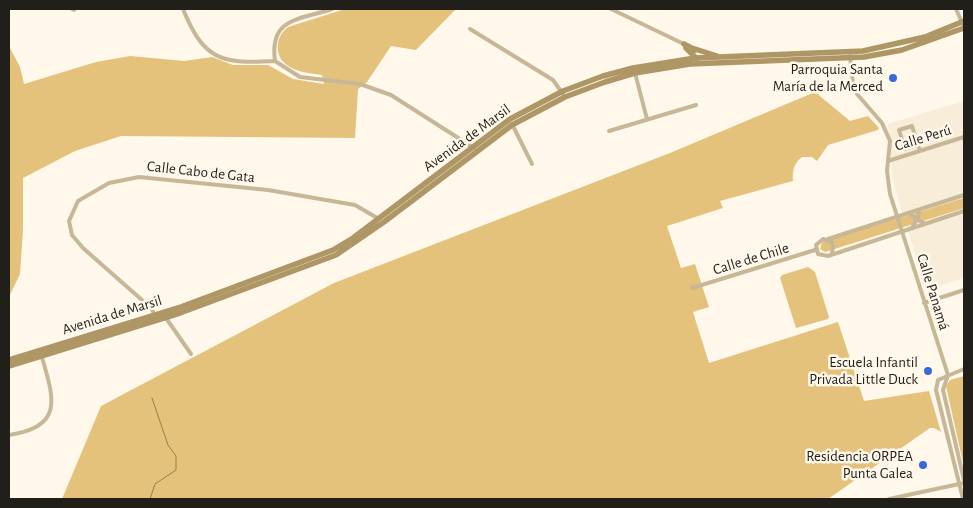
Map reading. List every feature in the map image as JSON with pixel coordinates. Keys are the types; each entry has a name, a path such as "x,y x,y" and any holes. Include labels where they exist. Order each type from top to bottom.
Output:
{"street":[{"path":"183,9 192,30 203,46 220,58 233,62 275,61 300,77 360,84 391,95 475,148"},
{"path":"275,61 274,38 284,25 332,9"},
{"path":"611,9 696,52 695,58 690,64"},
{"path":"956,9 964,24"},
{"name":"Avenida de Marsil","path":"634,71 690,64 850,56 903,43 964,24"},
{"path":"470,29 553,80 564,94"},
{"path":"687,47 721,57"},
{"path":"682,60 687,47"},
{"name":"Avenida de Marsil","path":"9,360 41,353 166,318 336,254 511,122 564,94 634,71 695,58 850,56"},
{"name":"Calle Panamá","path":"850,56 853,84 857,94 882,123 890,141 888,182 924,303 948,375"},
{"path":"695,58 705,63"},
{"path":"634,71 648,119"},
{"path":"609,131 696,105"},
{"path":"511,122 532,164"},
{"path":"918,145 905,148 899,130 912,126 920,151"},
{"name":"Calle Perú","path":"888,161 964,138"},
{"path":"912,146 914,153"},
{"name":"Calle Cabo de Gata","path":"155,315 151,308 83,248 72,235 69,221 78,201 109,183 139,176 268,190 354,205 381,220"},
{"path":"964,195 818,241 816,250 822,257 964,211"},
{"path":"919,210 918,220 924,223"},
{"path":"909,213 914,217 913,226"},
{"name":"Avenida de Marsil","path":"9,366 41,353 155,315 317,257 353,238 381,220"},
{"path":"828,239 833,247 832,253"},
{"name":"Calle de Chile","path":"692,288 816,250"},
{"path":"924,303 964,290"},
{"path":"166,318 191,354"},
{"path":"9,435 28,433 43,421 52,410 53,396 41,353"},
{"path":"963,499 936,390 938,380 964,369"},
{"path":"889,499 959,485 964,482 943,390 948,375"}],"shaded area":[{"path":"345,9 456,9 416,50 391,46 367,82 358,89 355,138 121,136 75,151 23,178 23,230 20,274 9,297 9,46 20,67 24,84 96,62 130,56 184,61 212,57 233,65 268,65 293,79 324,84 322,75 299,71 286,64 278,52 278,41 288,27"},
{"path":"815,92 850,121 868,116 879,128 878,130 828,145 817,161 812,157 802,157 794,168 793,181 720,201 723,208 667,226 681,268 695,264 709,307 693,312 709,363 838,322 864,401 929,391 941,432 930,428 828,499 62,499 101,406 334,283 670,153"},
{"path":"964,101 964,278 926,290 893,182 888,124"},
{"path":"964,198 964,208 825,252 820,249 822,242"},
{"path":"808,267 815,272 829,317 828,319 796,328 780,278 782,275"},
{"path":"964,376 964,467 946,386 950,380"}],"waterway":[{"path":"150,499 155,484 176,470 176,456 168,445 152,398"}],"place":[{"name":"Parroquia Santa María de la Merced","path":"893,78"},
{"name":"Escuela Infantil Privada Little Duck","path":"928,371"},
{"name":"Residencia ORPEA Punta Galea","path":"923,465"}]}
